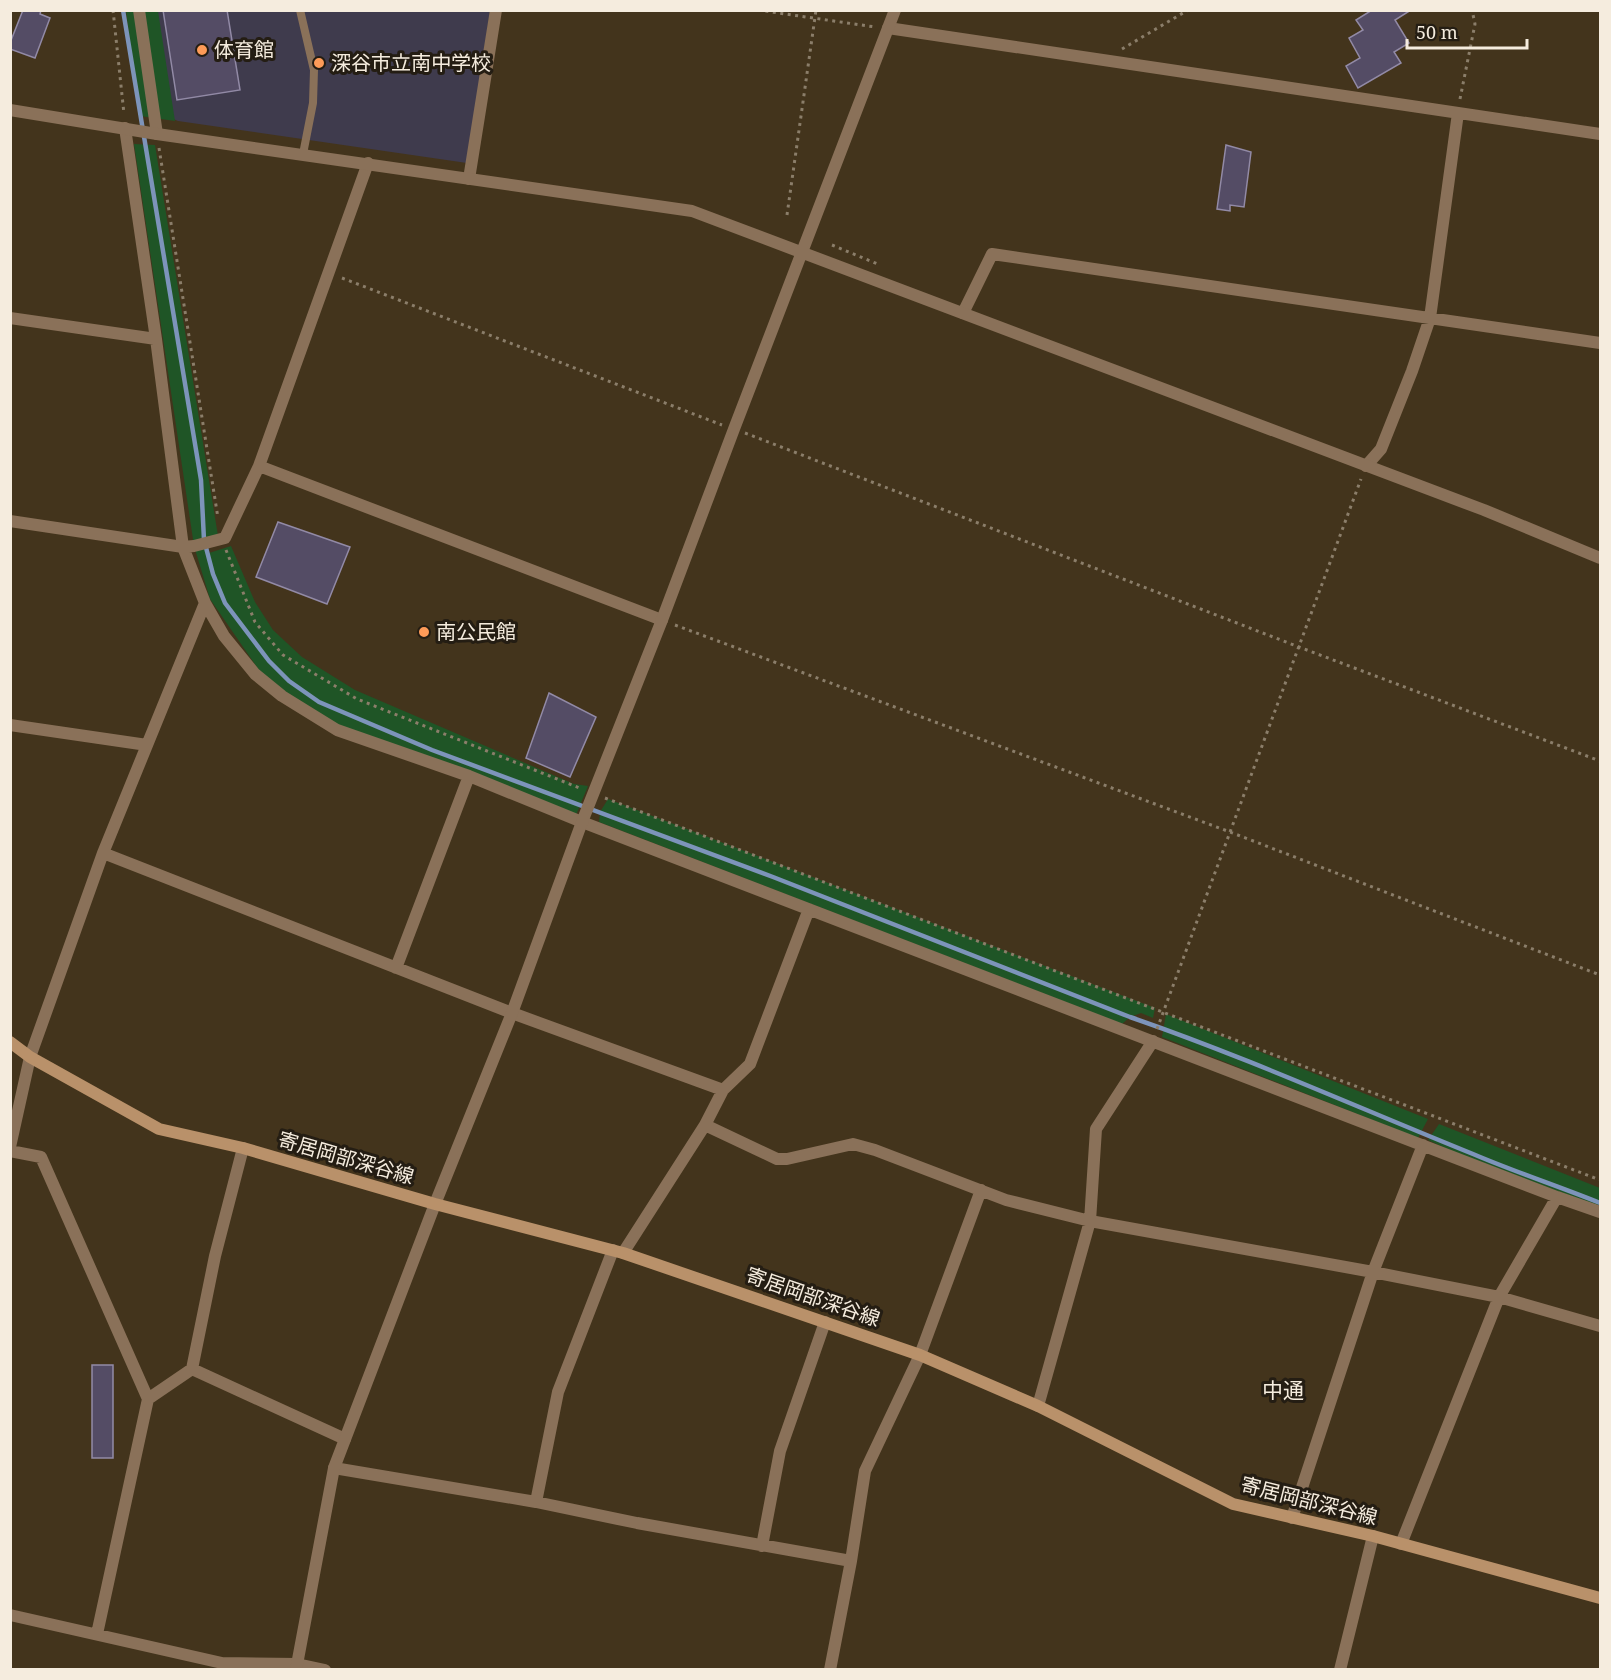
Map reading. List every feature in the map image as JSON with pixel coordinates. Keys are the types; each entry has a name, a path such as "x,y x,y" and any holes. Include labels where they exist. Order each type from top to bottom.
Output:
{"main road":[{"name":"寄居岡部深谷線","path":"10,1042 30,1057 159,1129 243,1148 435,1204 618,1251 920,1355 1038,1406 1233,1504 1373,1536 1600,1598"}],"street":[{"path":"139,10 157,134"},
{"path":"469,179 496,10"},
{"path":"297,1667 334,1468 435,1204 512,1013 582,822 662,620 895,10"},
{"path":"888,28 1600,134"},
{"path":"10,110 157,134 692,211 1484,510 1600,558"},
{"path":"1366,466 1381,449 1430,318 1458,113"},
{"path":"125,128 188,547 205,603 224,636 255,674 282,696 337,730 469,776 809,909 1154,1037 1423,1145 1600,1212"},
{"path":"10,521 188,547 223,538 259,466 368,163"},
{"path":"963,312 992,254 1600,343"},
{"path":"10,318 156,339"},
{"path":"259,466 662,620"},
{"path":"97,1634 148,1399 41,1156 10,1149 30,1057 103,853 205,603"},
{"path":"10,725 147,745"},
{"path":"396,968 469,776"},
{"path":"103,853 512,1013 723,1090"},
{"path":"536,1502 558,1392 618,1251 705,1125 723,1090 750,1064 809,909"},
{"path":"1038,1406 1090,1221 1096,1129 1154,1037"},
{"path":"705,1125 777,1160 853,1144 875,1150 1006,1200 1090,1221 1373,1272 1499,1298 1600,1326"},
{"path":"1292,1518 1373,1272 1423,1145"},
{"path":"148,1399 192,1368 215,1256 243,1148"},
{"path":"830,1670 851,1561 865,1471 920,1355 981,1190"},
{"path":"1401,1544 1499,1298 1557,1197"},
{"path":"762,1546 780,1451 825,1322"},
{"path":"192,1368 345,1439"},
{"path":"334,1468 536,1502 851,1561"},
{"path":"1340,1670 1373,1536"},
{"path":"10,1615 222,1663 325,1670"}],"lane":[{"path":"300,10 314,70 313,103 303,154"}],"path":[{"path":"112,10 125,128"},
{"path":"758,10 888,28"},
{"path":"787,215 816,10"},
{"path":"1103,60 1188,10"},
{"path":"1458,113 1475,24 1472,10"},
{"path":"157,134 223,538 234,575 255,621 283,655 357,699 594,794 1600,1180"},
{"path":"327,272 1600,761"},
{"path":"1154,1037 1366,466"},
{"path":"662,620 1230,832 1600,975"}],"shaded area":[{"name":"深谷市立南中学校","path":"149,11 490,11 467,163 178,121 164,115"}],"green space":[{"path":"126,11 158,11 175,121 140,116"},
{"path":"134,144 155,145 218,536 205,540 209,553 231,546 255,602 273,630 302,657 355,690 574,784 588,786 576,815 339,725 286,692 259,670 210,599 194,546"},
{"path":"608,799 1155,1008 1153,1018 1141,1013 1130,1017 1122,1024 599,822 600,812","holes":["647,829 828,899 646,830"]},
{"path":"1166,1014 1428,1119 1418,1138 1162,1037"},
{"path":"1439,1124 1600,1188 1600,1203 1597,1206 1458,1154 1428,1140"}],"building":[{"path":"23,10 41,10 40,14 50,18 35,58 10,49 10,43"},
{"name":"体育館","path":"163,10 227,10 240,90 177,100"},
{"path":"1372,10 1411,10 1395,20 1409,43 1394,52 1401,63 1358,88 1346,66 1360,58 1349,38 1363,30 1356,20"},
{"path":"1226,145 1251,152 1244,207 1230,205 1230,211 1217,209"},
{"path":"278,522 350,547 327,604 256,577"},
{"path":"549,693 596,717 570,777 526,758"},
{"path":"92,1365 113,1365 113,1458 92,1458"}],"waterway":[{"path":"123,10 201,480 204,540 213,574 225,603 269,661 289,681 319,702 432,750 773,877 1216,1049 1489,1161 1600,1203"}],"place":[{"name":"体育館","path":"202,50"},
{"name":"深谷市立南中学校","path":"319,63"},
{"name":"南公民館","path":"424,632"}],"district":[{"name":"中通","path":"1283,1391"}]}
